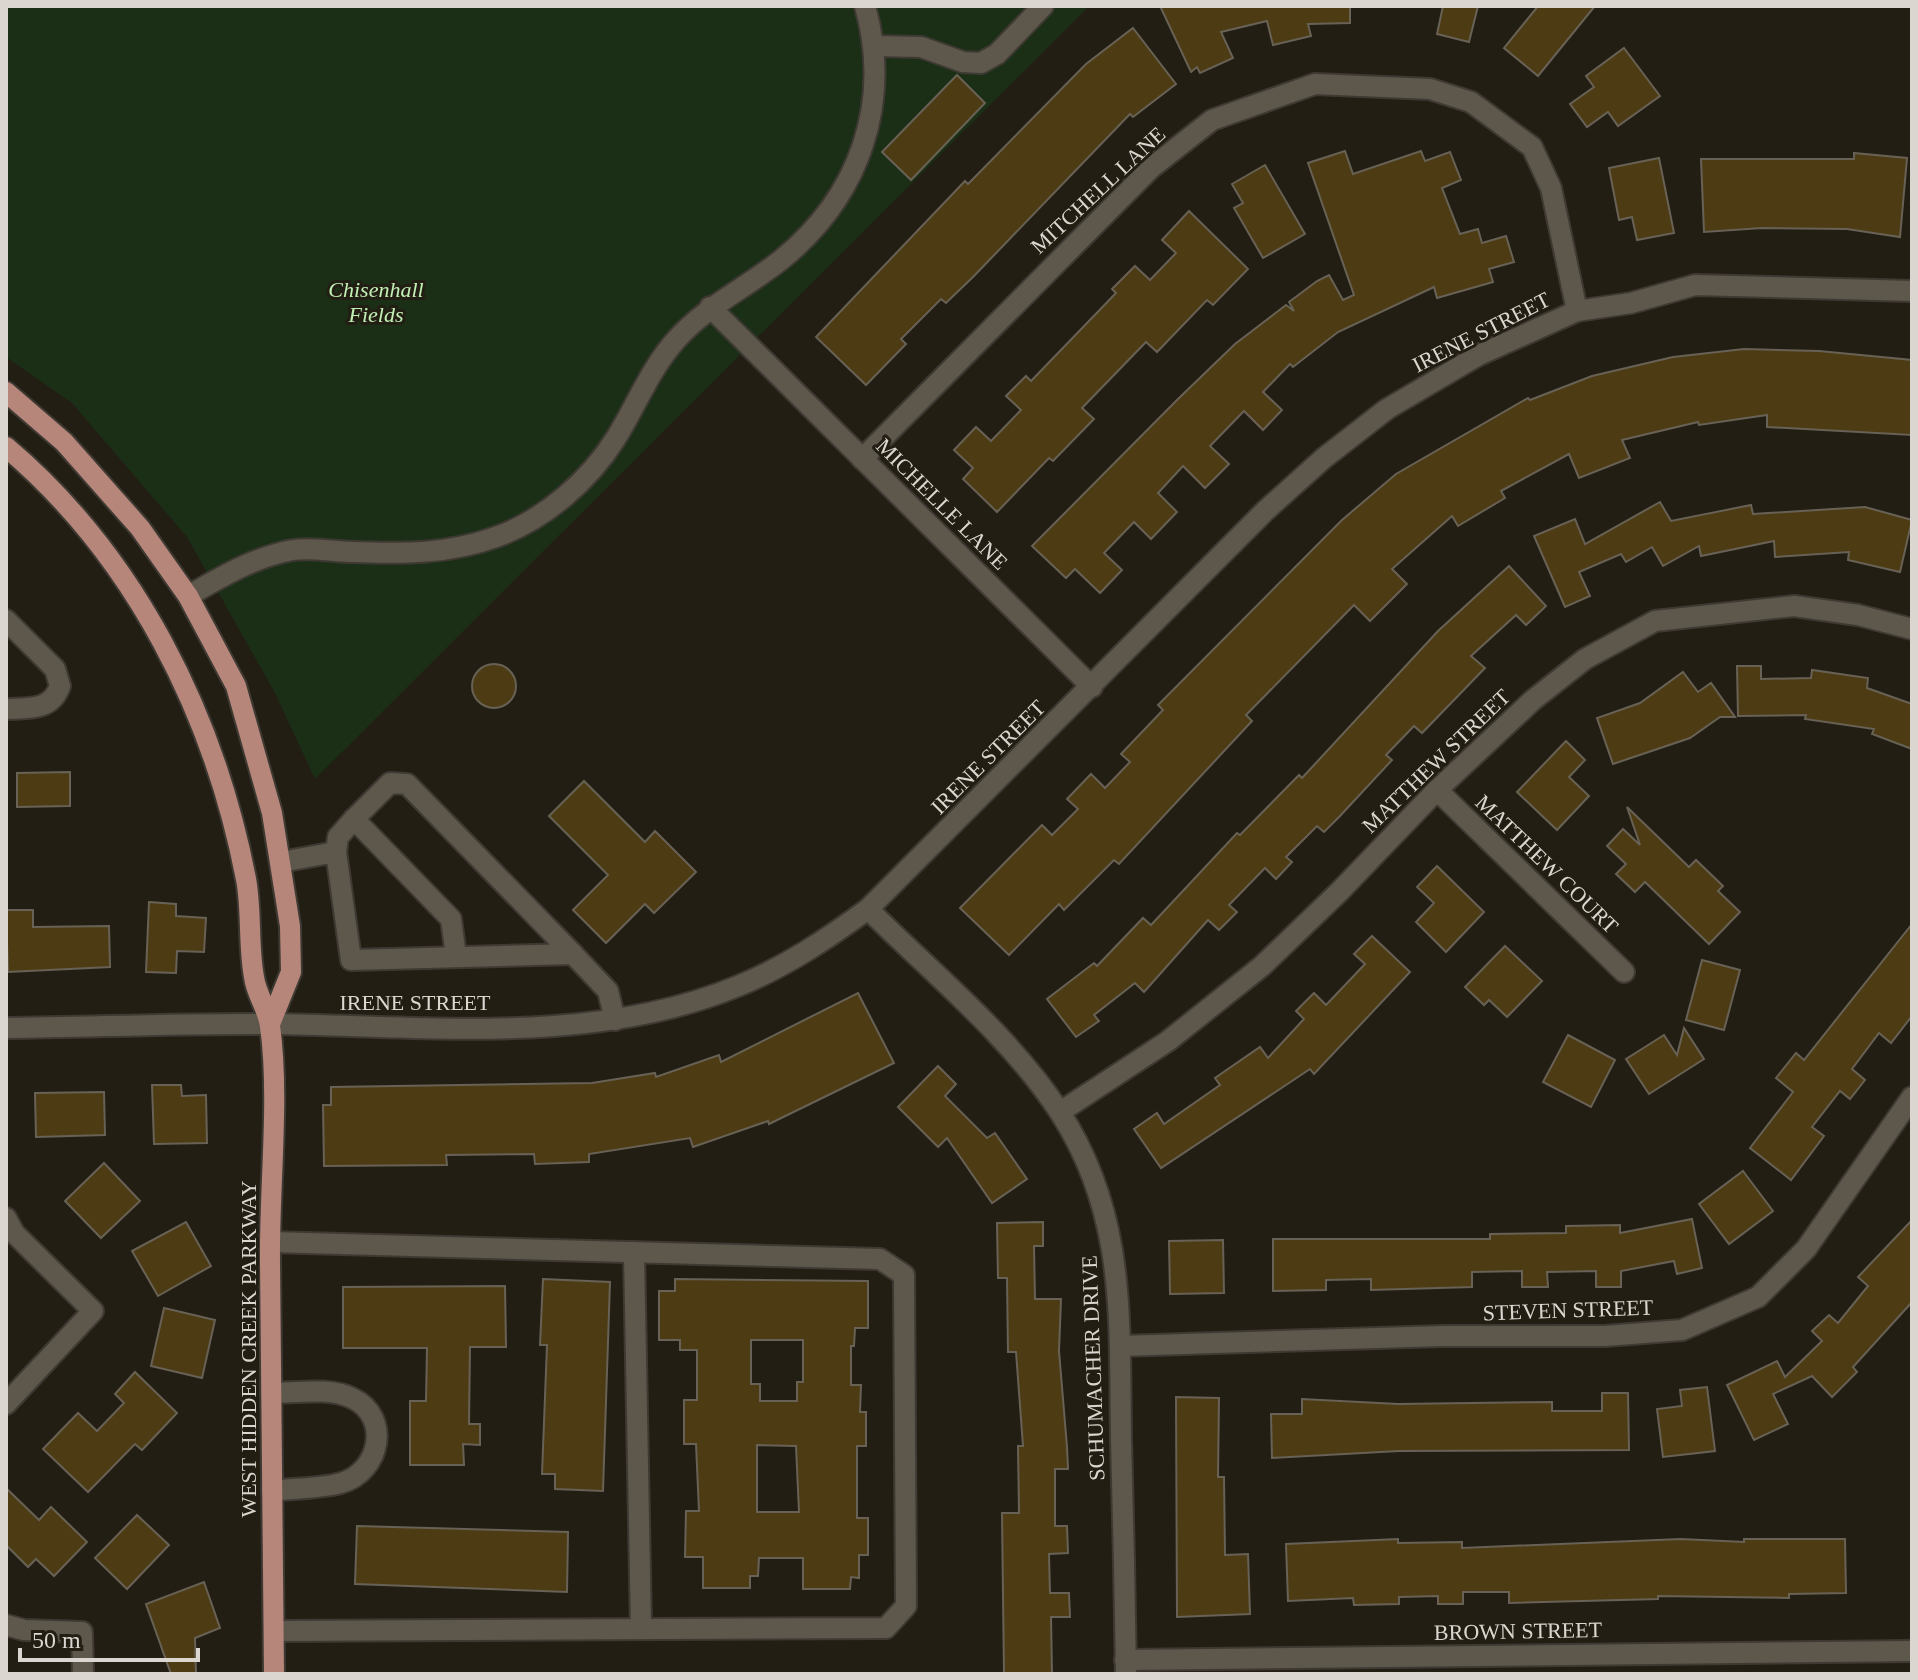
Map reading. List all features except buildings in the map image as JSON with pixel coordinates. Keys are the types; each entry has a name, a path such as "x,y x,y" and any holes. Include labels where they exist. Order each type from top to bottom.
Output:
{"main road":[{"name":"WEST HIDDEN CREEK PARKWAY","path":"6,392 64,442 103,484 188,596 236,686 262,767 290,926 291,972 270,1024"},
{"name":"WEST HIDDEN CREEK PARKWAY","path":"6,447 35,471 106,552 162,641 196,710 228,800 247,882 254,979 270,1024 274,1674"}],"street":[{"path":"188,596 248,563 295,550 440,553 512,529 554,506 583,479 617,436 644,385 675,341 710,307 782,259 835,205 866,143 874,102 875,46 865,6"},
{"path":"875,46 921,47 963,62 981,63 997,54 1043,6"},
{"name":"MITCHELL LANE","path":"862,459 1151,168 1212,120 1315,84 1430,89 1471,102 1532,147 1551,188 1577,311"},
{"name":"IRENE STREET","path":"6,1028 270,1024 555,1026 615,1020 669,1008 737,986 797,957 868,909 1265,511 1324,458 1387,409 1479,355 1577,311 1631,303 1695,285 1912,291"},
{"name":"MICHELLE LANE","path":"710,307 1092,687"},
{"name":"MATTHEW STREET","path":"1060,1112 1168,1041 1227,996 1340,891 1437,790 1533,700 1585,659 1655,621 1794,606 1858,615 1912,629"},
{"path":"6,620 55,669 60,686 56,695 37,708 6,709"},
{"path":"573,954 351,960 336,852 338,837 390,783 407,784 573,954 608,991 615,1020"},
{"name":"MATTHEW COURT","path":"1437,790 1624,972"},
{"path":"354,819 451,919 456,956"},
{"path":"281,862 336,852"},
{"name":"SCHUMACHER DRIVE","path":"868,909 1032,1074 1060,1112 1091,1166 1106,1210 1116,1263 1120,1346 1126,1667"},
{"name":"STEVEN STREET","path":"1120,1346 1443,1336 1605,1336 1682,1330 1758,1297 1796,1258 1912,1097"},
{"path":"6,1218 14,1233 93,1311 6,1404"},
{"path":"270,1242 880,1259 904,1275 906,1606 886,1628 274,1631"},
{"path":"634,1252 641,1629"},
{"path":"271,1393 335,1393 353,1398 369,1411 376,1426 377,1443 373,1460 361,1473 341,1483 272,1491"},
{"path":"6,1625 24,1630 82,1632 83,1674"},
{"name":"BROWN STREET","path":"1126,1667 1434,1665 1912,1651"}],"green space":[{"name":"Chisenhall Fields","path":"6,6 1089,6 315,779 275,693 187,537 72,403 6,357"}]}
